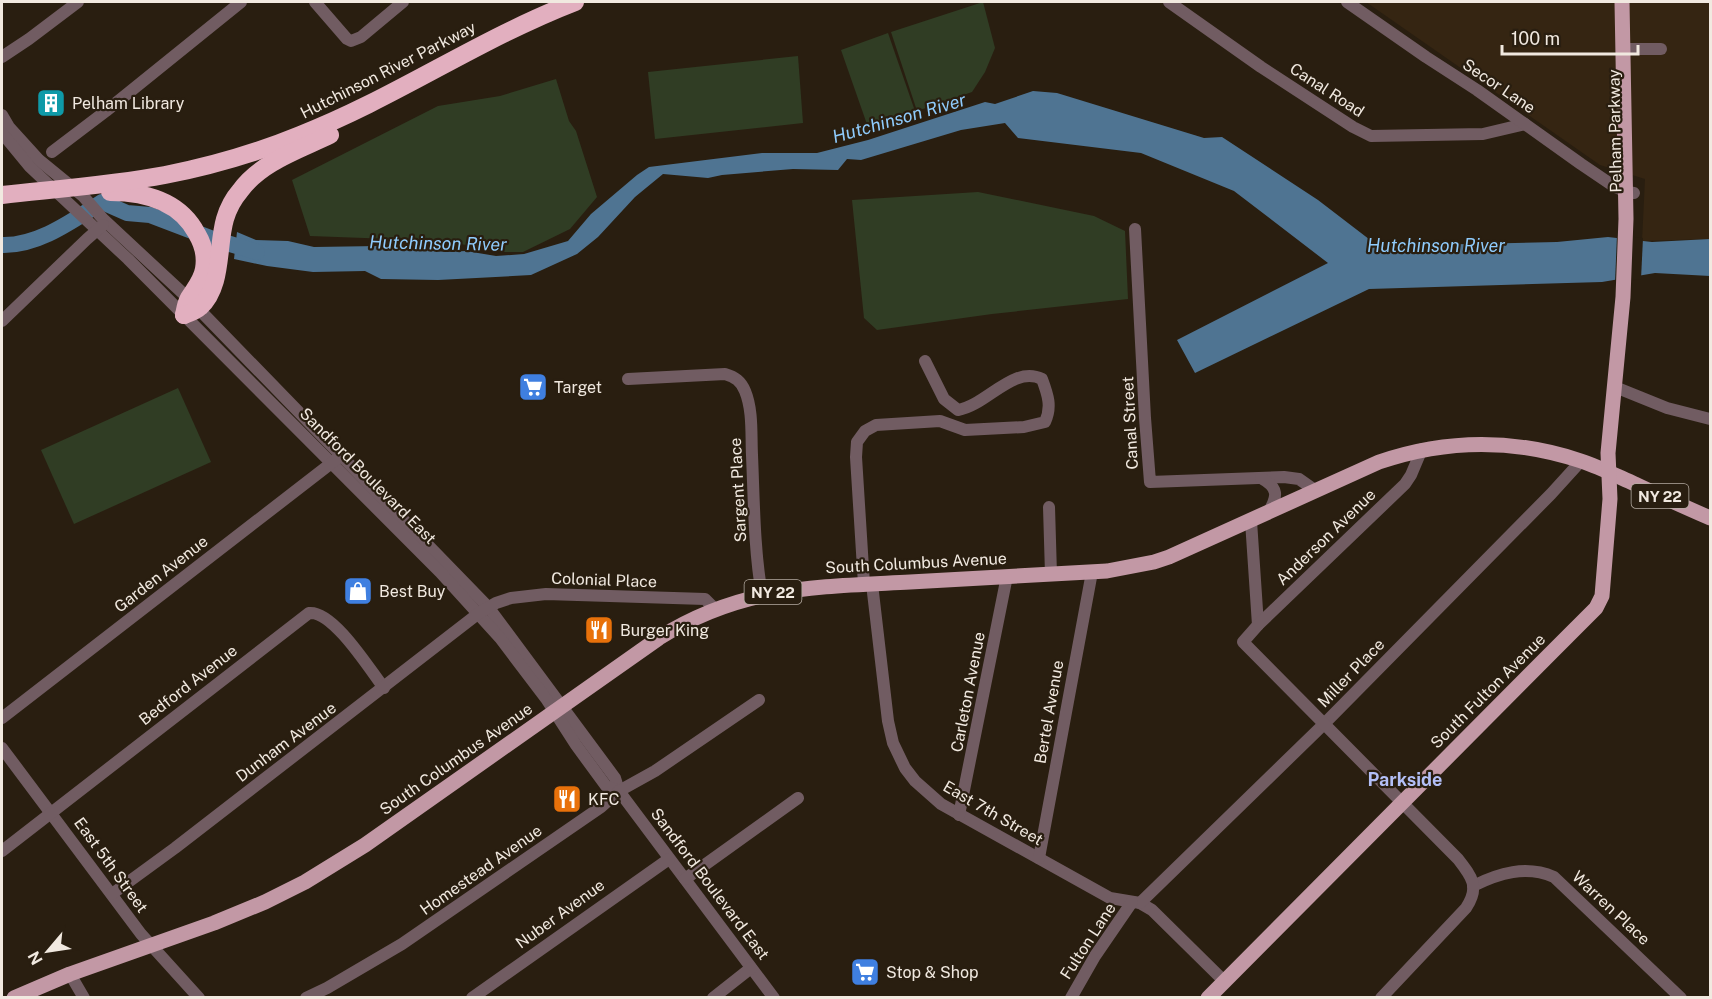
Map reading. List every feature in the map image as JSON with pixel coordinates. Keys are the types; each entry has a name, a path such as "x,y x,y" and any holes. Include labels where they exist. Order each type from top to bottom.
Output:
{"highway":[{"name":"Hutchinson River Parkway","path":"95,186 141,167 188,158 296,125 358,97 488,28 545,2"},
{"name":"Hutchinson River Parkway","path":"9,188 95,186 164,175 205,166 292,139 366,106 501,35 574,2"},
{"path":"190,308 209,295 211,269 227,213 247,182 261,170 406,95 469,59 501,35"},
{"path":"95,186 146,195 179,212 199,236 211,269"}],"main road":[{"name":"Pelham Parkway","path":"1622,2 1627,49"},
{"name":"Pelham Parkway","path":"1630,2 1627,49 1630,224"},
{"name":"South Fulton Avenue","path":"1208,998 1600,602 1606,551 1610,473 1608,453 1619,389 1627,297 1630,224"},
{"name":"South Columbus Avenue","path":"14,998 69,974 245,910 305,882 365,845 659,638 715,609 762,595 805,587 1092,572 1154,562 1251,521 1378,462 1445,445 1491,444 1532,449 1581,461 1710,518"}],"street":[{"path":"2,57 78,2"},
{"path":"52,152 241,2"},
{"path":"315,2 347,39 356,40 403,2"},
{"name":"Canal Road","path":"1169,2 1270,73 1353,127 1371,136 1483,134 1525,123"},
{"name":"Secor Lane","path":"1347,2 1615,187 1630,192"},
{"path":"1627,49 1661,49"},
{"name":"Sandford Boulevard East","path":"2,114 9,127 39,160 95,186 100,224 190,308 484,610 507,648 558,708 576,746 606,786 619,791 774,998"},
{"name":"Sandford Boulevard East","path":"2,133 30,167 69,202 100,224 190,308"},
{"path":"2,321 100,224"},
{"name":"Canal Street","path":"1136,229 1150,482 1299,479 1316,490"},
{"name":"East 7th Street","path":"925,361 944,399 958,410 969,408 1019,378 1032,375 1042,380 1050,412 1045,422 1024,427 965,430 940,422 876,425 865,431 857,442 856,457 868,584 888,721 893,743 905,768 915,781 941,804 1110,898 1136,903 1152,910 1224,981"},
{"name":"Sargent Place","path":"628,379 725,374 735,377 742,384 747,396 751,422 762,595"},
{"path":"1619,389 1667,408 1710,419"},
{"name":"Anderson Avenue","path":"1323,725 1242,642 1405,484 1422,449"},
{"name":"Garden Avenue","path":"2,718 336,460"},
{"name":"Miller Place","path":"1136,903 1323,725 1581,461"},
{"path":"1261,478 1270,484 1275,493 1275,502 1268,513"},
{"path":"1049,507 1051,574"},
{"path":"1251,521 1258,625"},
{"name":"Bertel Avenue","path":"1039,858 1092,572"},
{"name":"Carleton Avenue","path":"959,814 1008,576"},
{"name":"Colonial Place","path":"484,610 511,598 546,594 705,599 715,609"},
{"name":"Dunham Avenue","path":"112,894 484,610"},
{"name":"Bedford Avenue","path":"2,851 309,613 315,612 334,624 384,688"},
{"name":"Homestead Avenue","path":"306,998 402,944 602,807 619,791 655,771 759,700"},
{"path":"1323,725 1458,859 1469,873 1473,886 1471,900 1466,908 1381,998"},
{"name":"East 5th Street","path":"2,748 150,945 199,998"},
{"path":"685,879 798,798"},
{"name":"Nuber Avenue","path":"472,998 669,859"},
{"name":"Warren Place","path":"1473,886 1493,876 1519,871 1532,870 1554,877 1681,998"},
{"name":"Fulton Lane","path":"1071,998 1095,957 1136,903"},
{"path":"713,998 751,968"},
{"path":"69,974 84,998"}],"shaded area":[{"path":"1366,2 1710,2 1710,239 1642,241 1645,179 1600,165"}],"green space":[{"path":"983,2 995,48 985,72 972,92 917,111 891,32"},
{"path":"888,33 916,114 869,130 841,50"},
{"path":"798,56 803,123 655,139 648,72"},
{"path":"556,79 569,121 576,131 597,197 570,229 523,252 501,252 446,241 310,236 292,180 438,106 500,96"},
{"path":"978,192 1094,216 1125,231 1128,299 877,330 864,318 852,200"},
{"path":"178,388 211,462 74,524 41,450"}],"water":[{"path":"1033,91 1057,93 1204,138 1222,137 1318,200 1378,246 1557,242 1608,237 1652,242 1710,239 1710,276 1655,273 1602,282 1369,289 1195,373 1177,340 1328,263 1234,191 1141,153 1018,138 1005,123 961,130 861,160 847,159 838,170 793,169 708,178 663,174 635,197 598,237 577,254 531,275 438,280 381,279 365,271 313,272 234,259 237,232 256,240 288,241 314,247 378,246 446,252 466,251 496,256 524,254 568,241 591,214 649,167 762,153 817,153 868,140 985,102 995,104"}],"pier":[{"path":"1617,235 1643,238 1641,279 1615,283"}],"waterway":[{"name":"Hutchinson River","path":"2,245 42,237 102,202 127,213 150,215 213,239 257,252"}],"place":[{"name":"Pelham Library","path":"51,103"},
{"name":"Target","path":"533,387"},
{"name":"Best Buy","path":"358,591"},
{"name":"Burger King","path":"599,630"},
{"name":"KFC","path":"567,799"},
{"name":"Stop & Shop","path":"865,972"}],"district":[{"name":"Parkside","path":"1405,779"}]}
